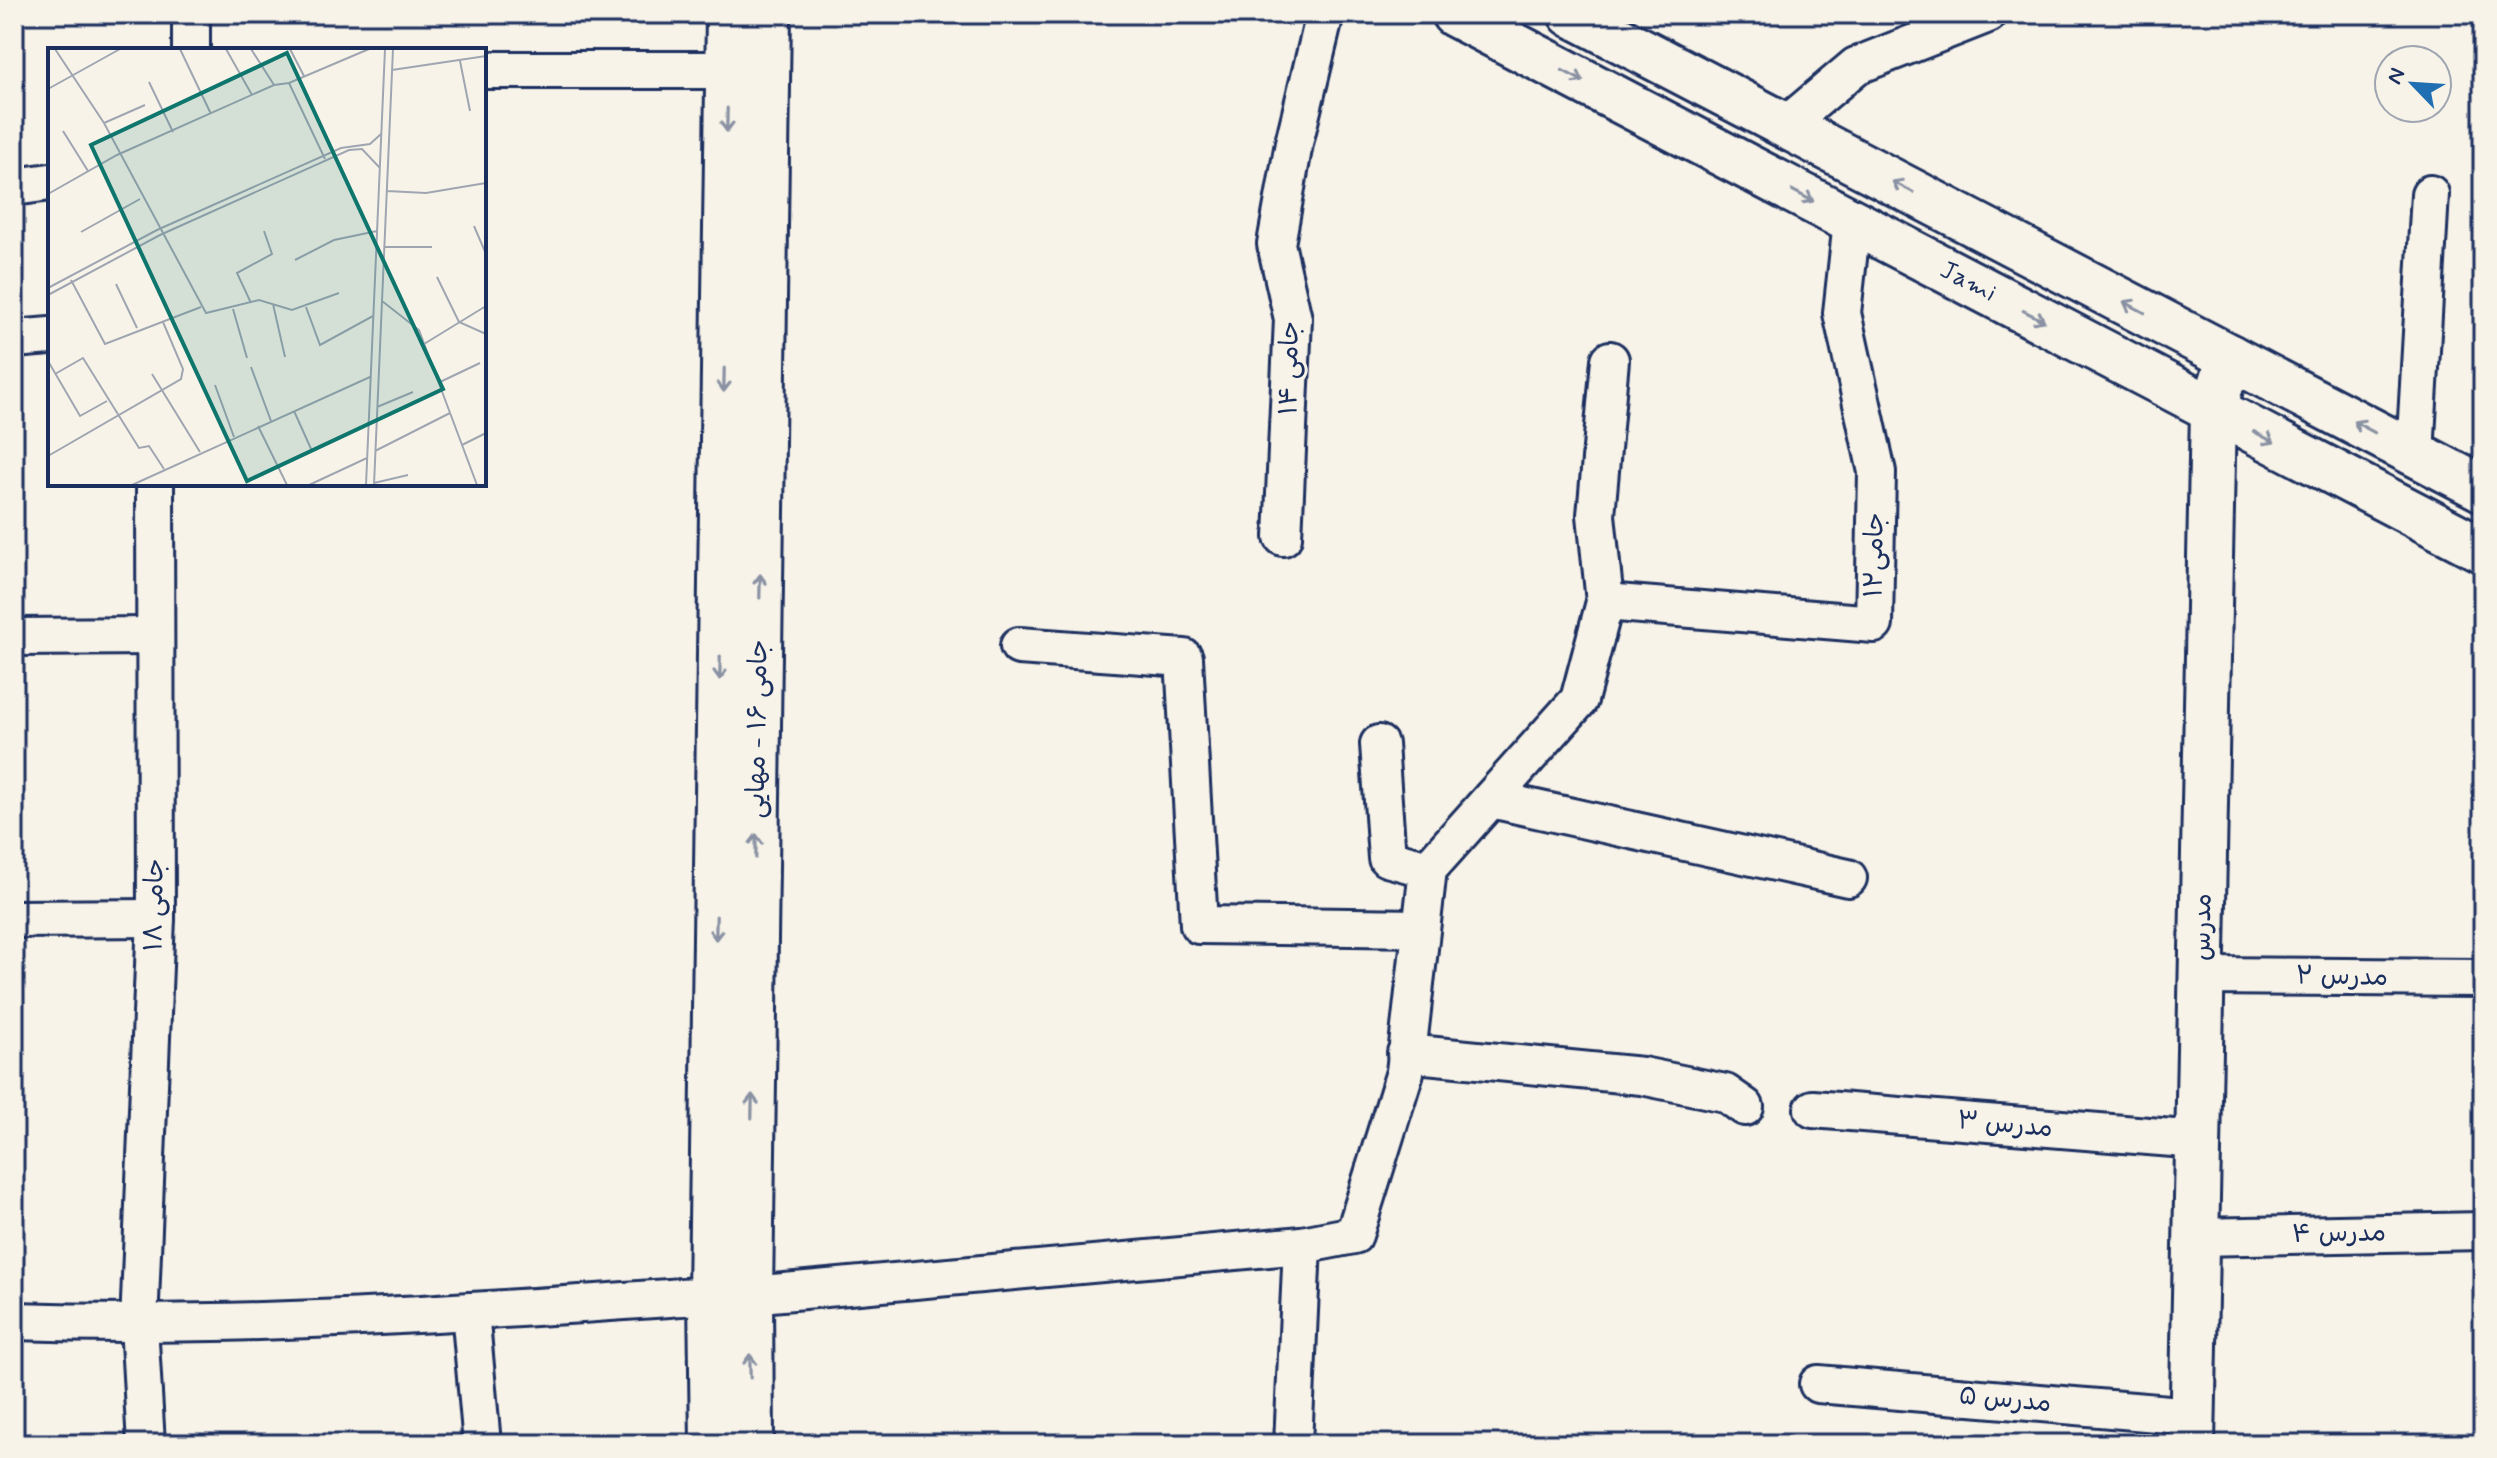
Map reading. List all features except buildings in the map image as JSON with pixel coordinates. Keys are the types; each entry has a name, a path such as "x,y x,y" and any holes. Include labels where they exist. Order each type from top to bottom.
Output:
{"street":[{"path":"191,14 191,48"},
{"name":"جامی ۱۶ - مهایی","path":"713,1444 730,1295 747,69 729,14"},
{"name":"جامی ۱۶ - مهایی","path":"747,69 768,14"},
{"name":"جامی ۱۴","path":"1283,537 1293,319 1276,244 1294,143 1325,14"},
{"name":"Jami","path":"1454,14 2483,550"},
{"path":"1521,48 1541,43 1554,26 1553,14"},
{"name":"Jami","path":"1571,14 2483,489"},
{"path":"1785,126 1856,66 1988,14"},
{"path":"1617,99 1615,79 1626,61 1646,53"},
{"path":"486,70 747,69"},
{"path":"14,187 48,182"},
{"path":"2415,454 2430,194"},
{"name":"جامی۱۲","path":"1605,602 1874,624 1877,472 1842,313 1852,222"},
{"path":"14,339 48,336"},
{"name":"مدرس","path":"2192,1430 2213,410 2230,357"},
{"path":"14,1321 139,1325 470,1311 730,1295 1302,1245 1354,1235 1405,1072 1428,869 1579,700 1605,602 1596,515 1610,360"},
{"name":"جامی ۱۸","path":"146,1444 139,1325 156,918 155,486"},
{"path":"14,637 155,636"},
{"path":"1019,646 1184,658 1199,925 1421,928"},
{"path":"1379,744 1387,858 1428,869"},
{"path":"1491,799 1848,878"},
{"path":"14,919 156,918"},
{"name":"مدرس ۲","path":"2202,976 2483,978"},
{"path":"1406,1053 1642,1076 1725,1093 1745,1107"},
{"name":"مدرس ۳","path":"1813,1109 2198,1140"},
{"name":"مدرس ۴","path":"2196,1237 2483,1231"},
{"path":"1293,1444 1302,1245"},
{"name":"جامی ۱۶ - مهایی","path":"730,1295 751,1444"},
{"path":"470,1311 482,1444"},
{"name":"مدرس ۵","path":"1818,1384 2192,1430"}]}
